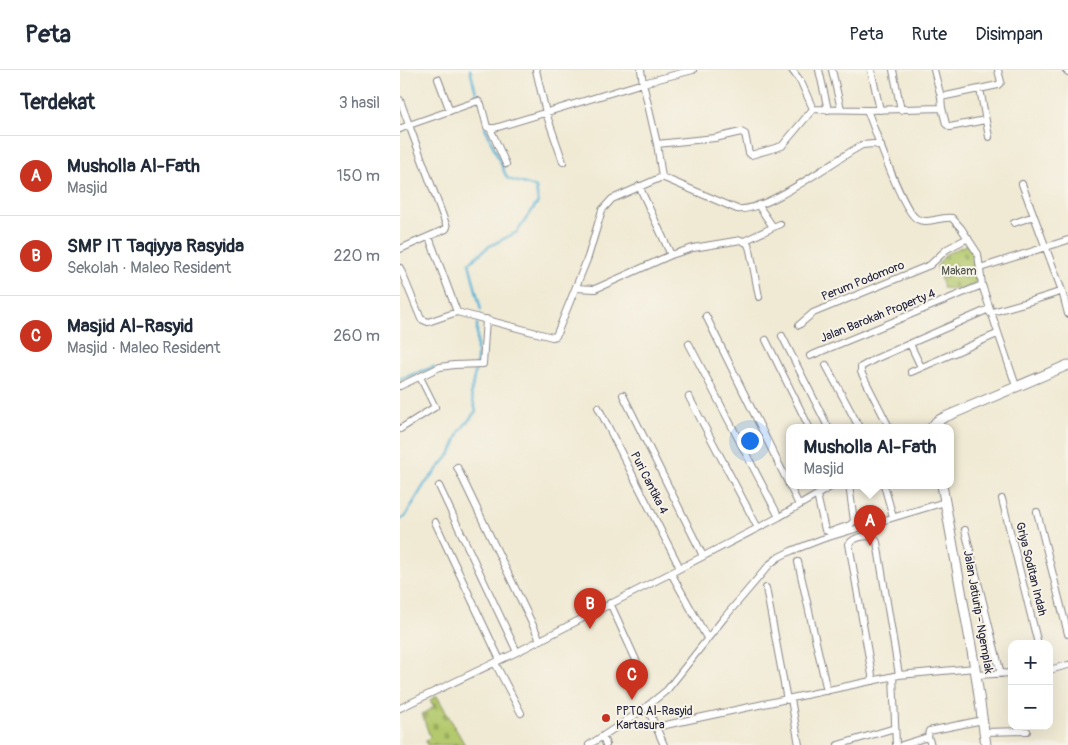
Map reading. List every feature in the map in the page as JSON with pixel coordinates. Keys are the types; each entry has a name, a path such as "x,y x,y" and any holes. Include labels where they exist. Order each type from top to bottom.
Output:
{"street":[{"path":"536,70 546,113 563,162"},
{"path":"640,70 658,147 662,177"},
{"path":"490,128 694,70"},
{"path":"793,70 801,82 813,109"},
{"path":"819,70 828,110"},
{"path":"832,70 841,109"},
{"path":"871,70 880,110"},
{"path":"892,70 901,110"},
{"path":"934,70 946,124 950,128 985,120"},
{"path":"941,97 1000,83 998,70"},
{"path":"438,79 450,111"},
{"path":"980,89 988,137"},
{"path":"400,100 447,224 446,229 400,249"},
{"path":"400,129 478,101 481,104 487,127 490,128 506,164"},
{"path":"813,109 901,110 942,108"},
{"path":"658,147 741,132 745,134 750,156 782,146 813,109"},
{"path":"868,110 879,143 911,214 922,220 952,218 978,254 982,285 1016,386"},
{"path":"400,268 421,319 428,322 456,312 552,337 556,336 588,257 602,210 612,199 662,177 737,209 745,210 768,202 862,145 879,143"},
{"path":"1022,184 1062,291 1068,314"},
{"path":"639,186 671,255"},
{"path":"576,288 597,288 671,255 694,248 730,241 744,241 777,225 758,205"},
{"path":"1014,223 1034,216"},
{"path":"429,237 456,312"},
{"name":"Perum Podomoro","path":"799,325 813,313 930,265 948,249 968,238"},
{"path":"980,268 1068,240"},
{"path":"744,241 748,244 750,250 759,297"},
{"name":"Jalan Barokah Property 4","path":"810,356 982,285"},
{"path":"887,424 860,372 861,367 869,361 990,311 1022,302 1031,302 1062,291"},
{"path":"706,316 786,479"},
{"path":"400,386 440,367 483,364 486,319"},
{"path":"911,372 997,334"},
{"path":"782,336 826,424"},
{"path":"766,340 808,424"},
{"path":"689,344 778,517"},
{"path":"910,344 921,367"},
{"path":"826,365 857,424"},
{"path":"934,424 945,417 1068,365"},
{"path":"400,429 436,407 420,377"},
{"path":"622,394 704,556"},
{"path":"689,397 758,528"},
{"name":"Puri Cantika 4","path":"598,407 680,568"},
{"path":"457,467 540,640"},
{"path":"439,486 517,652"},
{"path":"791,489 799,505"},
{"path":"400,708 517,652 758,528 827,489"},
{"path":"817,495 825,530 830,532 850,525 854,521 850,489"},
{"path":"885,489 893,517"},
{"name":"Jalan Jatiurip - Ngemplak","path":"943,489 976,671 986,745"},
{"name":"Griya Soditan Indah","path":"1002,499 1037,640"},
{"path":"589,745 605,740 648,709 668,690 707,638 770,564 780,557 814,542 893,517 946,508"},
{"path":"1037,512 1068,634"},
{"path":"436,522 521,713"},
{"path":"965,530 1001,674"},
{"path":"873,681 849,544 852,540 868,536 874,537 877,542 896,675 896,745"},
{"path":"798,562 827,691"},
{"path":"671,573 707,638"},
{"path":"766,588 799,745"},
{"path":"610,603 641,671"},
{"path":"1053,669 1068,665"},
{"path":"656,727 789,700 896,675 976,671 1008,673"},
{"path":"648,709 664,745"},
{"path":"931,745 928,732 931,730 983,720"},
{"path":"838,745 895,728"},
{"path":"984,732 1027,731"},
{"path":"902,745 928,737"}],"green space":[{"name":"Makam","path":"968,244 977,263 977,283 961,290 943,288 937,266 946,254"},
{"path":"437,696 465,745 427,745 426,741 430,737 422,714 434,707 430,700"}],"waterway":[{"path":"470,70 478,100"},
{"path":"481,310 469,263 488,247 517,232 538,202 536,188 507,178 485,127"},
{"path":"400,520 405,517 424,485 451,453 460,431 476,411 471,394 477,360 477,324"},
{"path":"400,379 434,367"}],"place":[{"name":"Musholla Al-Fath","path":"870,546"},
{"name":"SMP IT Taqiyya Rasyida","path":"590,629"},
{"name":"Masjid Al-Rasyid","path":"632,700"},
{"name":"PPTQ Al-Rasyid Kartasura","path":"606,718"}]}
